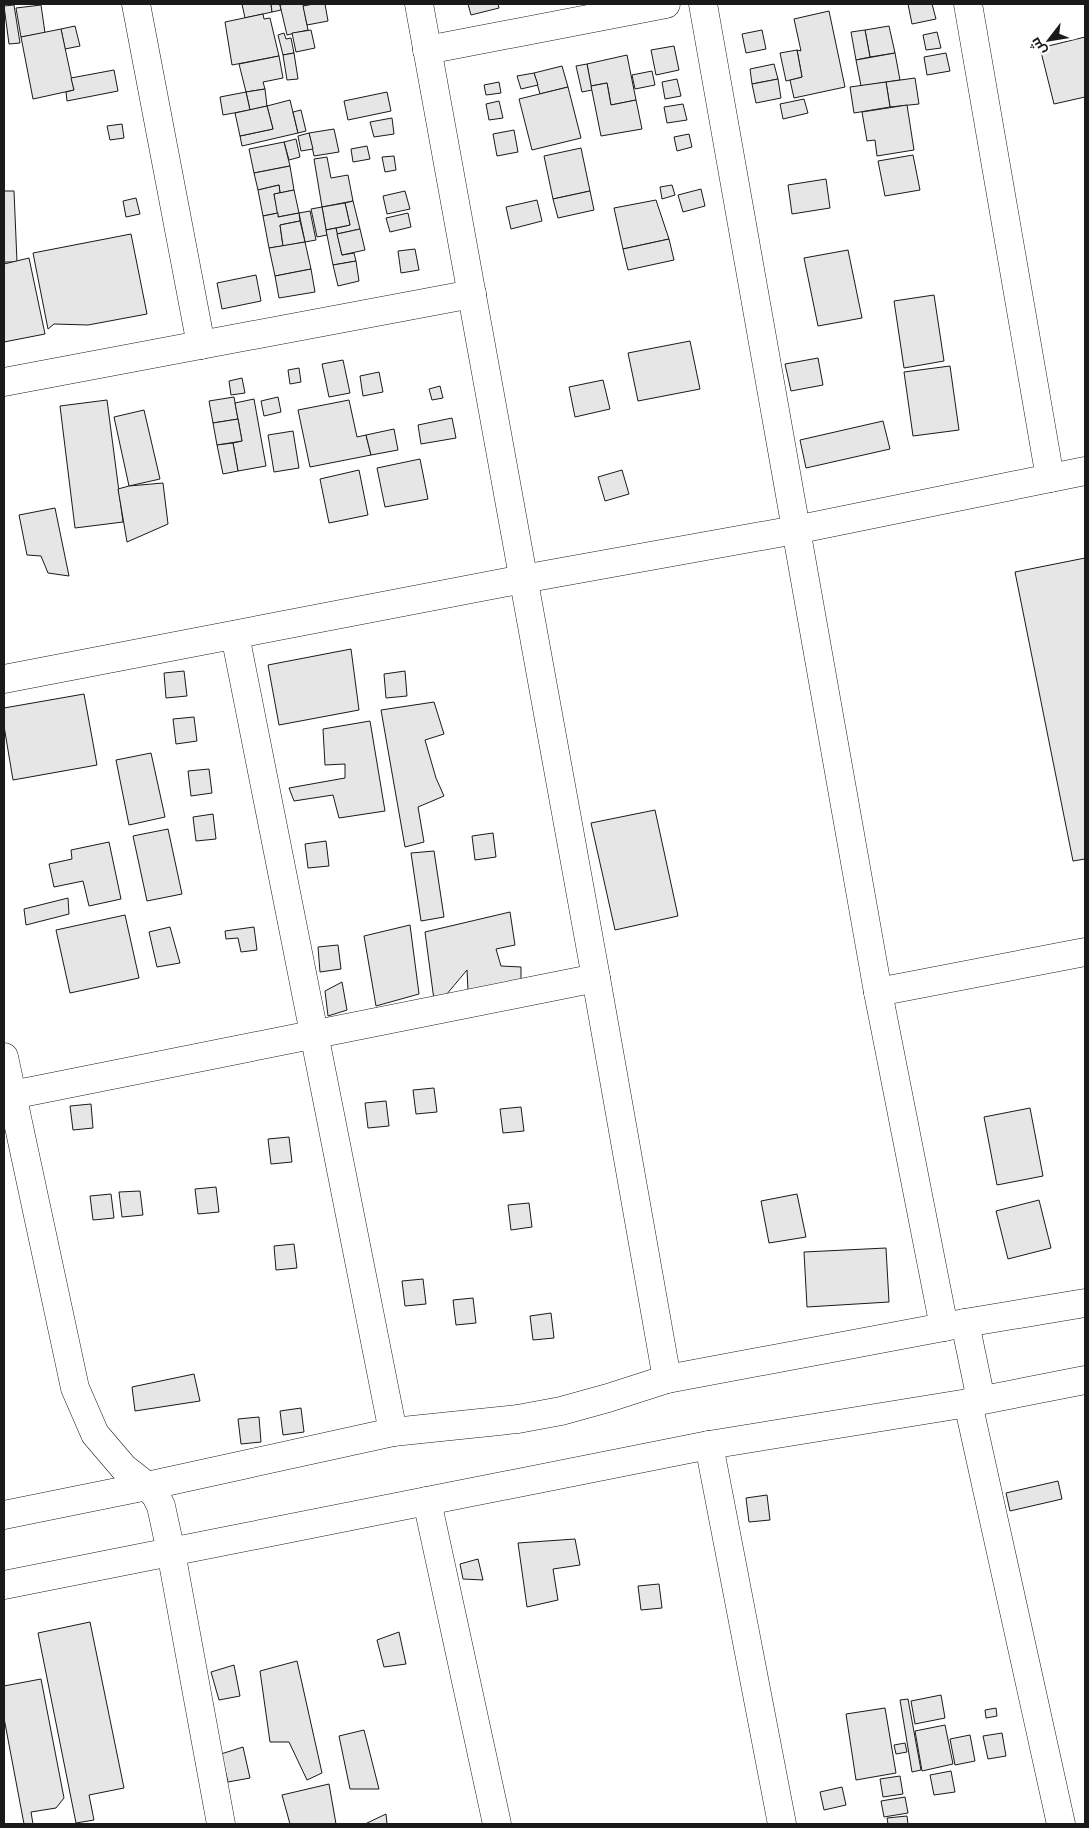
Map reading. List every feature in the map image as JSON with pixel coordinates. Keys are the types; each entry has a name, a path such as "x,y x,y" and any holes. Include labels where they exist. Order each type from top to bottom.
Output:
{"street":[{"path":"136,4 202,345"},
{"path":"419,4 667,1379"},
{"path":"427,50 666,4"},
{"path":"703,4 878,992 955,1325 975,1402 1061,1824"},
{"path":"968,4 1050,478"},
{"path":"4,382 472,294"},
{"path":"4,679 523,579 795,530 1085,472"},
{"path":"235,635 393,1432"},
{"path":"878,992 1085,952"},
{"path":"12,1096 596,978"},
{"path":"4,1057 75,1388 95,1434 124,1468 147,1486 161,1506 221,1824"},
{"path":"4,1515 393,1432 518,1419 608,1398 667,1379 955,1325 1085,1303"},
{"path":"4,1585 709,1445 975,1402 1085,1380"},
{"path":"709,1445 782,1824"},
{"path":"427,1501 497,1824"}],"building":[{"path":"242,4 271,4 272,12 245,18"},
{"path":"271,4 286,4 280,5 281,10 272,12"},
{"path":"303,4 308,30 287,35 280,5"},
{"path":"325,4 328,21 307,25 303,6"},
{"path":"468,4 498,4 499,8 471,15"},
{"path":"908,4 932,4 936,19 912,24"},
{"path":"14,5 20,43 9,44 4,6"},
{"path":"41,5 45,33 21,37 16,8"},
{"path":"829,11 845,87 794,98 790,80 802,77 797,50 801,51 794,19"},
{"path":"263,14 264,19 270,18 279,56 232,65 225,22"},
{"path":"75,26 80,46 65,49 61,29"},
{"path":"889,26 895,53 870,57 865,30"},
{"path":"61,29 74,90 33,99 21,37"},
{"path":"311,30 315,48 296,52 292,33"},
{"path":"762,30 766,49 746,53 742,34"},
{"path":"865,30 870,57 856,60 851,32"},
{"path":"937,32 941,48 926,50 923,35"},
{"path":"284,33 286,39 291,38 294,53 283,55 278,35"},
{"path":"1085,37 1085,97 1054,104 1040,48"},
{"path":"674,46 679,70 656,75 651,50"},
{"path":"797,50 802,77 786,81 780,53"},
{"path":"294,53 298,79 287,80 283,55"},
{"path":"895,53 900,80 861,86 856,60"},
{"path":"946,53 950,71 927,75 924,57"},
{"path":"627,55 636,100 611,105 607,83 591,86 587,64"},
{"path":"279,56 283,78 263,82 265,89 246,92 239,64"},
{"path":"587,64 592,90 582,92 576,66"},
{"path":"774,64 778,79 752,84 750,69"},
{"path":"562,66 568,87 540,94 534,73"},
{"path":"114,70 118,91 67,101 66,92 74,90 71,78"},
{"path":"652,71 655,85 635,89 632,75"},
{"path":"534,73 538,85 521,89 517,76"},
{"path":"915,78 919,104 890,107 886,82"},
{"path":"677,79 681,96 665,99 662,82"},
{"path":"778,79 781,98 756,103 752,84"},
{"path":"499,82 501,93 486,95 484,85"},
{"path":"886,82 890,107 854,113 850,87"},
{"path":"607,83 611,105 636,100 642,129 601,136 591,86"},
{"path":"568,87 581,138 532,150 519,99"},
{"path":"265,89 267,106 250,110 246,92"},
{"path":"246,92 250,110 223,115 220,97"},
{"path":"387,92 391,111 348,120 344,101"},
{"path":"804,99 808,113 783,119 780,104"},
{"path":"290,100 298,133 242,146 240,136 273,129 267,106"},
{"path":"499,101 503,118 489,120 486,104"},
{"path":"683,104 687,120 667,123 664,107"},
{"path":"907,105 914,150 877,156 875,140 867,141 862,112"},
{"path":"267,106 273,129 240,136 235,113"},
{"path":"301,110 306,131 298,133 293,112"},
{"path":"392,118 394,134 374,137 370,122"},
{"path":"122,124 124,138 110,140 107,126"},
{"path":"334,129 339,152 314,156 309,133"},
{"path":"514,130 518,152 497,156 493,134"},
{"path":"309,133 313,149 301,151 298,136"},
{"path":"689,134 692,147 677,151 674,137"},
{"path":"296,139 300,157 289,160 284,142"},
{"path":"284,142 290,166 254,173 249,149"},
{"path":"367,146 370,159 353,162 351,149"},
{"path":"581,148 590,191 553,199 544,156"},
{"path":"913,155 920,190 885,196 878,161"},
{"path":"394,156 396,170 385,172 382,157"},
{"path":"327,157 331,178 348,175 353,201 322,207 314,159"},
{"path":"290,166 294,190 280,193 279,185 258,190 254,173"},
{"path":"826,179 830,208 792,214 788,185"},
{"path":"279,185 280,193 274,194 278,213 263,216 258,190"},
{"path":"672,185 675,195 662,199 660,187"},
{"path":"701,189 705,206 683,212 678,195"},
{"path":"294,190 299,213 278,217 274,194"},
{"path":"4,191 14,191 17,262 4,262"},
{"path":"405,191 410,209 387,214 383,196"},
{"path":"590,191 594,210 558,218 553,199"},
{"path":"136,198 140,214 126,217 123,201"},
{"path":"537,200 542,221 511,229 506,207"},
{"path":"656,200 669,239 623,249 614,208"},
{"path":"353,201 360,229 337,234 336,228 350,225 345,203"},
{"path":"345,203 350,225 326,230 322,207"},
{"path":"322,207 327,235 317,237 311,209"},
{"path":"310,211 316,240 305,242 299,213"},
{"path":"278,213 278,217 299,213 300,221 280,225 283,246 269,248 263,216"},
{"path":"408,213 411,227 390,232 386,218"},
{"path":"300,221 305,242 283,246 280,225"},
{"path":"336,228 342,255 354,253 356,261 333,265 326,230"},
{"path":"360,229 365,250 342,255 337,234"},
{"path":"131,234 147,314 88,325 54,324 48,329 33,253"},
{"path":"669,239 674,260 628,270 623,249"},
{"path":"305,242 311,269 275,276 269,248"},
{"path":"415,249 419,270 401,273 398,251"},
{"path":"848,250 862,318 818,326 804,258"},
{"path":"29,258 45,334 4,342 4,264"},
{"path":"356,261 359,281 338,286 333,265"},
{"path":"311,269 315,292 279,298 275,276"},
{"path":"256,275 261,301 222,309 217,283"},
{"path":"934,295 944,361 904,368 894,301"},
{"path":"690,341 700,389 638,401 628,353"},
{"path":"818,358 823,385 791,391 785,364"},
{"path":"343,360 350,393 329,397 322,364"},
{"path":"950,366 959,430 913,436 904,372"},
{"path":"299,368 301,382 290,384 288,370"},
{"path":"379,372 383,392 363,396 360,376"},
{"path":"242,378 245,393 231,395 229,381"},
{"path":"603,380 610,409 575,417 569,387"},
{"path":"440,386 443,398 432,400 429,389"},
{"path":"234,397 238,419 213,423 209,401"},
{"path":"278,397 281,412 264,416 261,401"},
{"path":"254,399 266,466 238,471 233,443 242,441 235,403"},
{"path":"107,400 123,522 75,528 60,406"},
{"path":"349,400 357,437 366,435 371,455 310,467 298,410"},
{"path":"144,410 160,479 129,486 114,417"},
{"path":"452,418 456,438 421,444 418,425"},
{"path":"238,419 242,441 217,445 213,423"},
{"path":"883,421 890,449 806,468 800,440"},
{"path":"394,429 398,450 371,455 366,435"},
{"path":"293,431 299,468 274,472 268,435"},
{"path":"233,443 238,471 223,474 217,445"},
{"path":"420,459 428,499 385,507 377,468"},
{"path":"359,470 368,515 329,523 320,479"},
{"path":"622,470 629,494 605,501 598,477"},
{"path":"163,483 168,524 127,542 118,489 129,486"},
{"path":"55,508 69,576 48,573 41,556 27,555 19,515"},
{"path":"1085,558 1085,859 1073,861 1015,572"},
{"path":"351,649 359,710 279,725 268,665"},
{"path":"184,671 187,696 166,698 164,673"},
{"path":"405,671 407,696 386,698 384,674"},
{"path":"84,694 97,765 13,780 4,726 4,708"},
{"path":"434,702 444,734 425,740 436,778 444,796 418,807 424,842 405,847 381,710"},
{"path":"194,717 197,741 176,744 173,719"},
{"path":"370,721 385,811 339,818 333,795 294,801 289,788 345,778 345,764 325,765 323,729"},
{"path":"151,753 165,817 129,825 116,760"},
{"path":"209,769 212,793 191,796 188,771"},
{"path":"655,810 678,916 615,930 591,823"},
{"path":"213,814 216,839 196,841 193,817"},
{"path":"168,829 182,894 147,901 133,836"},
{"path":"493,833 496,857 475,860 472,836"},
{"path":"326,841 329,866 308,868 305,844"},
{"path":"109,842 121,899 89,906 83,881 54,887 49,864 72,859 71,850"},
{"path":"434,851 444,917 421,921 411,853"},
{"path":"68,898 69,914 26,925 24,909"},
{"path":"510,912 515,945 496,949 501,966 521,967 521,981 468,990 467,970 446,995 434,1000 425,932"},
{"path":"125,915 139,978 70,993 56,930"},
{"path":"410,925 419,994 376,1006 364,936"},
{"path":"170,927 180,963 157,967 149,932"},
{"path":"254,927 257,950 241,952 238,938 226,939 225,931"},
{"path":"338,945 341,969 320,972 318,947"},
{"path":"342,982 347,1010 328,1016 325,991"},
{"path":"434,1088 437,1112 416,1114 413,1090"},
{"path":"386,1101 389,1126 368,1128 365,1103"},
{"path":"91,1104 93,1128 73,1130 70,1106"},
{"path":"521,1107 524,1131 503,1133 500,1109"},
{"path":"1030,1108 1043,1176 997,1185 984,1117"},
{"path":"289,1137 292,1162 271,1164 268,1139"},
{"path":"216,1187 219,1212 198,1214 195,1189"},
{"path":"140,1191 143,1215 122,1217 119,1192"},
{"path":"111,1194 114,1218 93,1220 90,1196"},
{"path":"797,1194 806,1237 769,1243 761,1201"},
{"path":"1039,1200 1051,1248 1008,1259 996,1211"},
{"path":"529,1203 532,1227 511,1230 508,1205"},
{"path":"294,1244 297,1268 276,1270 274,1246"},
{"path":"886,1248 889,1302 807,1307 804,1252"},
{"path":"423,1279 426,1304 405,1306 402,1281"},
{"path":"473,1298 476,1323 456,1325 453,1300"},
{"path":"551,1313 554,1338 533,1340 530,1316"},
{"path":"194,1374 200,1401 135,1411 132,1387"},
{"path":"301,1408 304,1432 283,1435 280,1411"},
{"path":"259,1417 261,1442 241,1444 238,1419"},
{"path":"1058,1481 1062,1499 1010,1511 1006,1493"},
{"path":"767,1495 770,1520 749,1522 746,1498"},
{"path":"575,1539 580,1565 553,1569 558,1600 527,1607 518,1543"},
{"path":"478,1559 483,1580 463,1579 460,1564"},
{"path":"659,1584 662,1608 641,1610 638,1586"},
{"path":"90,1622 124,1788 89,1795 94,1820 76,1823 38,1633"},
{"path":"399,1632 406,1664 384,1667 377,1640"},
{"path":"297,1661 322,1773 307,1780 289,1742 270,1742 260,1671"},
{"path":"234,1665 240,1696 219,1700 211,1672"},
{"path":"41,1679 64,1798 56,1808 31,1812 33,1824 24,1824 4,1718 4,1686"},
{"path":"941,1695 945,1718 915,1724 911,1701"},
{"path":"908,1699 921,1770 912,1772 900,1700"},
{"path":"885,1708 896,1773 856,1780 846,1714"},
{"path":"996,1708 997,1716 986,1718 985,1710"},
{"path":"945,1725 953,1764 922,1771 915,1731"},
{"path":"364,1730 379,1789 350,1789 339,1736"},
{"path":"1002,1733 1006,1756 988,1759 983,1736"},
{"path":"970,1735 975,1761 955,1765 950,1739"},
{"path":"905,1743 907,1752 896,1754 894,1745"},
{"path":"243,1747 250,1778 228,1782 221,1754"},
{"path":"951,1771 955,1792 934,1795 930,1775"},
{"path":"900,1776 903,1794 883,1797 880,1779"},
{"path":"329,1784 336,1824 290,1824 282,1795"},
{"path":"842,1787 846,1805 824,1810 820,1792"},
{"path":"905,1797 908,1813 884,1817 881,1801"},
{"path":"386,1814 387,1824 365,1824"},
{"path":"907,1816 908,1824 888,1824 887,1818"}]}
